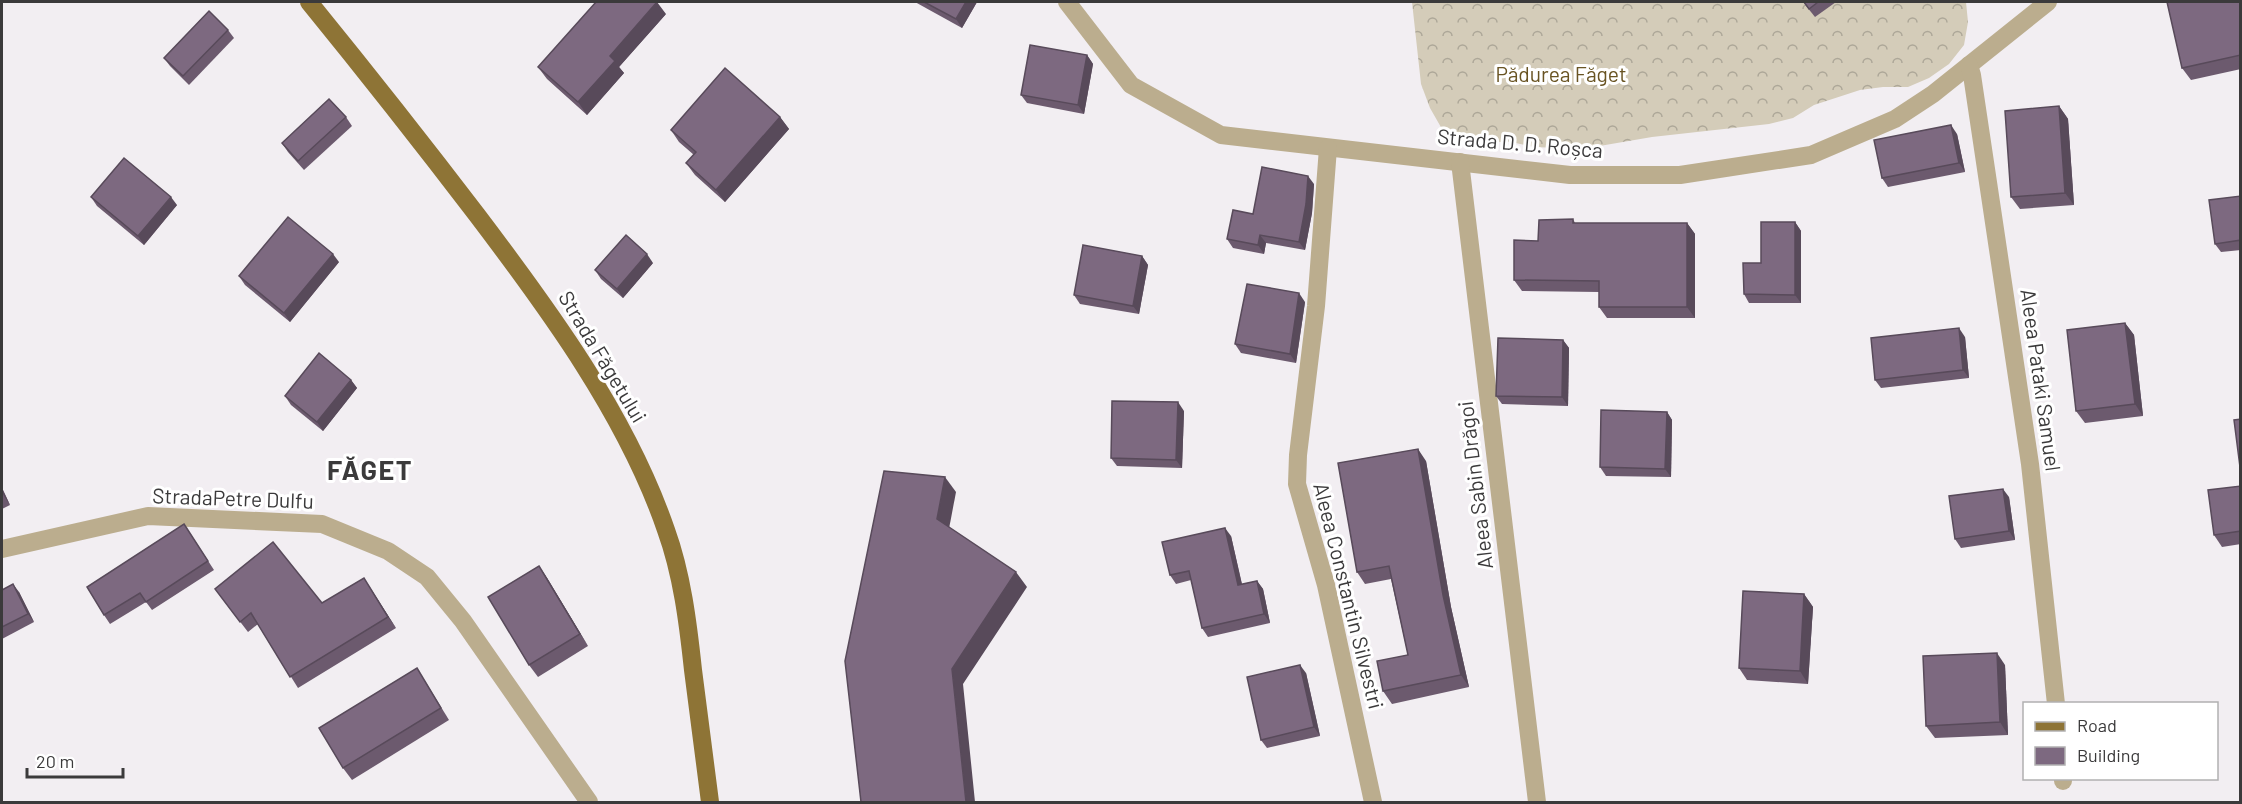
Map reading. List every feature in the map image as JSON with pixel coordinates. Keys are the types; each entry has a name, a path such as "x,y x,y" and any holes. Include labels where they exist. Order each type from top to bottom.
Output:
{"main road":[{"name":"Strada Făgetului","path":"309,2 382,90 537,294 593,381 629,446 667,531 679,578 687,622 710,802"}],"street":[{"name":"Strada D. D. Roșca","path":"1067,2 1131,85 1221,135 1570,175 1680,175 1811,155 1895,119 1933,94 2048,2"},
{"name":"Aleea Pataki Samuel","path":"1969,65 2030,464 2056,702"},
{"name":"Aleea Constantin Silvestri","path":"1328,148 1316,306 1298,455 1297,484 1326,585 1373,802"},
{"name":"Aleea Sabin Drăgoi","path":"1461,162 1537,802"},
{"name":"StradaPetre Dulfu","path":"2,549 148,516 322,524 388,551 427,577 463,621 589,802"}],"green space":[{"name":"Pădurea Făget","path":"1412,2 1966,2 1968,22 1964,45 1949,64 1929,78 1908,87 1860,90 1814,105 1793,118 1769,124 1652,137 1582,149 1534,147 1511,142 1462,142 1442,129 1430,108 1421,84"}],"building":[{"path":"596,2 657,2 610,56 615,61 578,102 538,67"},
{"path":"924,2 966,2 956,19"},
{"path":"1804,2 1818,2 1809,9"},
{"path":"2167,2 2241,2 2241,55 2182,68"},
{"path":"209,11 228,30 183,76 164,58"},
{"path":"1030,45 1087,55 1078,105 1021,95"},
{"path":"725,68 780,117 716,190 686,163 696,152 671,130"},
{"path":"329,99 346,117 298,161 282,143"},
{"path":"2059,106 2065,193 2011,197 2005,111"},
{"path":"1951,125 1959,163 1882,178 1874,140"},
{"path":"124,158 171,197 138,236 91,197"},
{"path":"1262,167 1308,176 1306,204 1299,242 1260,235 1258,245 1227,239 1233,210 1253,214"},
{"path":"2241,196 2241,240 2215,244 2209,200"},
{"path":"288,217 333,254 284,313 239,276"},
{"path":"1573,219 1573,223 1687,223 1687,307 1599,307 1599,281 1514,280 1514,240 1538,241 1539,220"},
{"path":"1761,222 1795,222 1795,295 1744,294 1743,263 1761,263"},
{"path":"626,235 647,254 617,289 595,270"},
{"path":"1083,245 1142,256 1133,306 1074,295"},
{"path":"1247,284 1299,293 1290,354 1235,344"},
{"path":"2125,323 2135,404 2076,411 2067,330"},
{"path":"1959,328 1963,370 1875,380 1871,338"},
{"path":"1498,338 1563,340 1562,397 1496,396"},
{"path":"319,353 351,380 317,422 285,396"},
{"path":"1112,401 1178,402 1176,460 1111,458"},
{"path":"1601,410 1667,412 1665,469 1600,467"},
{"path":"2241,419 2241,475 2234,420"},
{"path":"1418,449 1443,595 1461,675 1383,691 1377,661 1408,655 1389,566 1357,572 1338,463"},
{"path":"884,471 945,477 937,519 1016,572 952,669 966,802 861,802 845,661"},
{"path":"2241,486 2241,531 2214,535 2208,490"},
{"path":"2003,489 2009,531 1955,539 1949,496"},
{"path":"184,524 208,561 146,602 140,593 104,615 87,587"},
{"path":"1225,528 1238,585 1257,581 1264,614 1202,628 1189,571 1170,575 1162,542"},
{"path":"273,542 322,603 364,578 388,617 290,677 251,613 240,622 215,589"},
{"path":"539,566 580,634 529,665 488,597"},
{"path":"13,584 28,614 2,627 2,590"},
{"path":"1743,591 1804,594 1800,671 1739,668"},
{"path":"1997,653 2000,722 1926,726 1923,656"},
{"path":"1300,665 1314,727 1261,740 1247,677"},
{"path":"417,668 441,708 343,768 319,728"}],"district":[{"name":"FĂGET","path":"370,471"}]}
